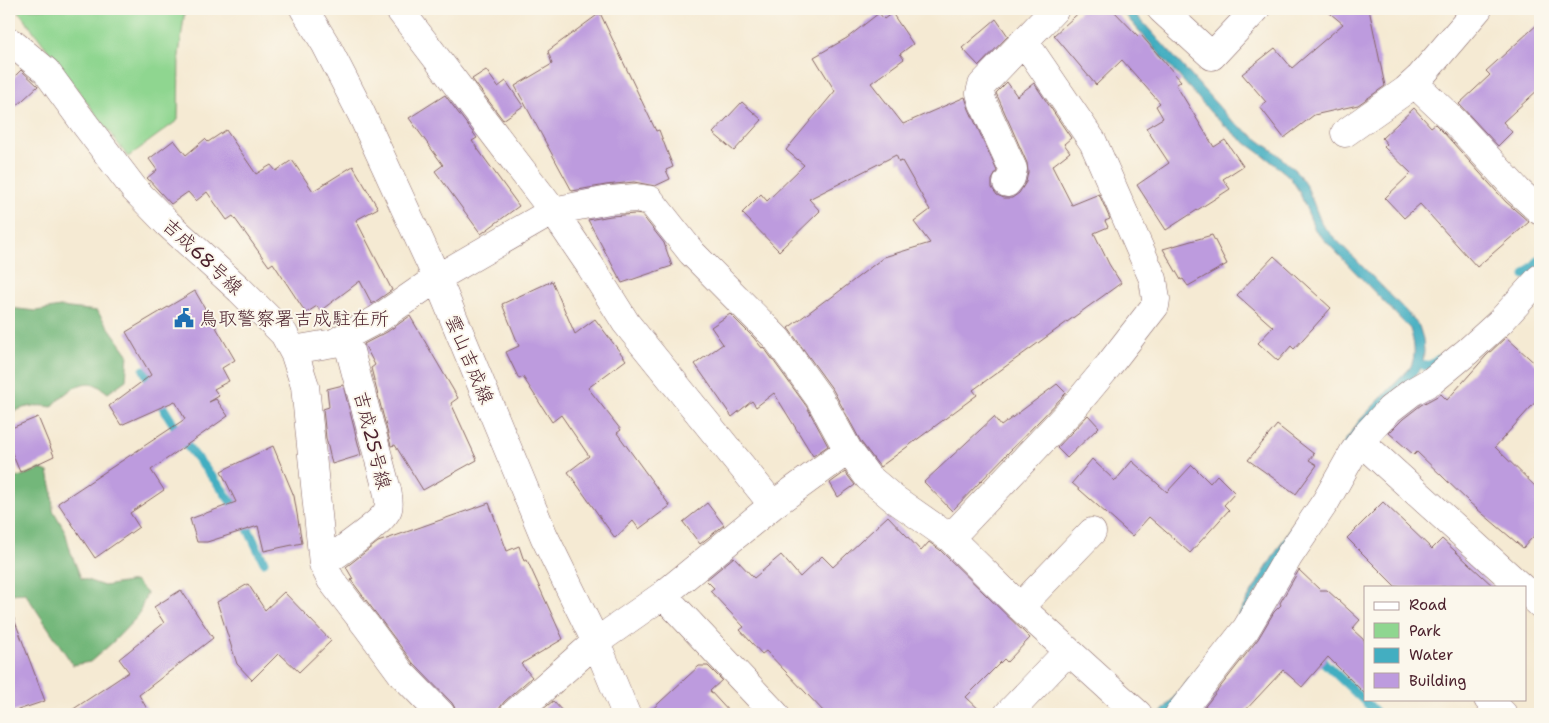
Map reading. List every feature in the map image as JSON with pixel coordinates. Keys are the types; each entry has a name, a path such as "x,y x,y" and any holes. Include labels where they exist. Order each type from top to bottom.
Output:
{"street":[{"name":"雲山吉成線","path":"304,9 326,45 361,113 437,278 544,536 596,642 626,714"},
{"path":"399,9 553,211 590,264 626,323 773,505"},
{"path":"1008,183 1011,178 1012,169 983,103 980,94 982,85 1055,9"},
{"path":"1161,9 1212,56 1256,9"},
{"path":"1345,133 1406,90 1420,77 1478,9"},
{"path":"950,538 1075,406 1155,306 1153,278 1093,142 1024,41"},
{"name":"吉成68号線","path":"11,44 46,71 135,190 284,334 301,369 305,386 323,564"},
{"path":"1414,82 1455,122 1518,191 1540,210"},
{"path":"293,350 334,343 378,319 437,278 553,211 609,200 635,198 650,200 692,253 777,339 820,399 848,450 868,477 950,538 1020,607 1138,714"},
{"path":"1178,714 1246,629 1361,442 1390,409 1412,392 1433,380 1500,322 1540,278"},
{"name":"吉成25号線","path":"323,564 372,527 388,510 387,490 346,336"},
{"path":"1361,442 1514,585"},
{"path":"514,714 596,642 663,595 773,505 848,450"},
{"path":"1020,607 1092,532"},
{"path":"323,564 331,580 401,673 441,714"},
{"path":"1526,594 1540,604"},
{"path":"663,595 775,714"},
{"path":"1008,714 1068,651"},
{"path":"1489,700 1502,714"}],"green space":[{"path":"17,9 185,9 179,55 178,120 128,157"},
{"path":"60,307 97,311 128,354 126,380 108,393 94,384 83,384 65,394 52,407 30,406 9,415 9,308 36,311"},
{"path":"9,467 15,478 41,469 48,472 52,490 53,510 65,531 81,578 104,586 135,581 147,593 138,616 112,643 90,662 73,665 25,593 9,594"}],"water":[{"path":"1120,9 1131,9 1230,119 1275,152 1297,172 1308,189 1322,225 1419,326 1424,351 1423,363 1417,373 1322,500 1172,714 1160,714 1219,643 1237,617 1293,524 1315,493 1345,441 1359,421 1410,368 1414,358 1414,348 1410,329 1315,230 1299,191 1290,177 1213,115"}],"building":[{"path":"1083,9 1112,9 1139,37 1141,35 1181,81 1176,85 1214,147 1225,140 1243,166 1223,179 1230,189 1166,230 1137,185 1169,163 1146,128 1163,118 1156,106 1160,103 1122,60 1096,85 1054,35"},
{"path":"1325,9 1369,9 1385,86 1358,105 1314,115 1284,138 1260,107 1266,102 1242,74 1275,48 1292,68 1343,24"},
{"path":"600,13 656,131 659,130 673,167 666,170 670,179 655,186 634,182 572,191 515,86 552,64 548,51"},
{"path":"879,13 884,19 892,13 913,44 900,54 904,59 871,83 903,124 965,97 997,171 992,180 992,188 997,195 1004,198 1012,198 1019,193 1026,182 1028,172 1027,163 996,93 1007,82 1017,96 1034,83 1071,138 1064,144 1070,152 1052,166 1072,205 1099,194 1110,219 1105,221 1108,227 1094,233 1109,264 1121,283 973,390 977,395 880,467 861,442 833,390 788,328 884,257 930,243 914,222 930,210 902,161 899,162 896,155 809,199 820,211 779,251 742,213 761,194 767,201 804,165 786,150 835,91 814,57 847,38"},
{"path":"996,19 1008,36 979,66 962,48"},
{"path":"1540,22 1540,88 1503,122 1512,132 1498,146 1459,104 1490,75 1486,71"},
{"path":"21,70 38,86 9,113 9,82"},
{"path":"486,70 498,87 506,81 523,106 503,120 472,79"},
{"path":"445,95 477,138 472,141 519,206 481,234 435,171 443,165 409,118"},
{"path":"742,102 762,120 734,151 713,133"},
{"path":"1414,108 1431,127 1435,124 1506,202 1529,222 1477,267 1420,204 1404,218 1385,198 1411,173 1384,147 1387,144 1382,138"},
{"path":"226,130 256,174 271,165 276,171 292,160 313,191 353,166 378,208 356,220 392,290 372,304 360,281 320,311 317,306 306,313 273,263 269,266 233,216 227,220 207,192 196,201 188,192 171,204 147,178 157,170 149,159 174,140 186,155 205,139 208,142"},
{"path":"635,214 642,215 664,243 672,266 622,283 588,220"},
{"path":"1212,235 1227,264 1188,286 1183,279 1181,280 1163,249"},
{"path":"1274,256 1331,308 1294,349 1291,346 1278,361 1258,343 1273,327 1237,295"},
{"path":"552,281 575,334 595,319 626,360 588,388 621,430 617,433 670,506 639,529 633,521 615,538 568,472 589,456 561,415 552,422 523,377 519,379 506,352 519,346 502,304"},
{"path":"195,291 235,360 222,368 229,381 214,389 219,396 209,402 216,399 228,416 151,470 164,490 130,513 139,527 95,558 58,503 185,419 175,401 121,425 109,406 151,375 126,332"},
{"path":"730,314 765,349 807,407 828,446 813,456 774,393 756,407 752,401 732,417 695,364 723,344 711,327"},
{"path":"410,316 458,398 451,403 477,460 423,490 395,445 391,446 371,368 375,365 364,344 387,332"},
{"path":"1506,337 1540,368 1540,397 1495,447 1540,491 1540,529 1523,548 1470,503 1417,452 1414,455 1389,433 1421,405 1441,394 1447,400 1486,356"},
{"path":"1057,384 1066,393 952,511 924,482 994,417 1001,426"},
{"path":"343,385 361,455 332,464 326,438 323,409 329,407 327,389"},
{"path":"1088,415 1099,427 1067,458 1057,448"},
{"path":"38,417 54,456 20,472 9,446 9,429"},
{"path":"1277,425 1314,454 1309,460 1317,465 1296,494 1248,460"},
{"path":"273,446 294,496 302,543 264,551 258,526 207,542 197,542 190,519 236,502 221,471"},
{"path":"1092,459 1115,481 1132,461 1167,492 1192,465 1210,483 1217,475 1235,493 1224,505 1229,510 1190,553 1149,517 1132,536 1072,483"},
{"path":"845,472 855,485 838,497 830,483"},
{"path":"1383,502 1432,549 1442,539 1493,586 1395,586 1347,538"},
{"path":"489,503 507,551 519,546 524,561 527,560 563,639 521,664 532,677 504,702 499,709 499,714 456,714 452,703 413,663 351,580 353,579 346,567 378,542"},
{"path":"707,503 724,525 700,544 683,522"},
{"path":"888,516 921,551 929,542 940,550 1030,638 1007,662 1004,659 966,697 984,714 826,714 766,651 762,654 740,630 744,627 710,591 714,588 706,580 734,557 754,578 781,555 800,577 822,556 833,567"},
{"path":"1299,570 1320,590 1327,590 1360,620 1352,629 1364,640 1364,693 1328,657 1302,687 1283,670 1242,714 1199,714 1258,639 1274,612 1281,605 1280,603"},
{"path":"248,584 265,610 284,592 331,641 299,672 279,653 252,680 237,664 217,602"},
{"path":"181,590 213,638 139,695 150,714 66,714 129,672 119,659 164,623 154,607"},
{"path":"9,611 11,611 45,701 9,713"},
{"path":"699,666 708,666 722,680 710,691 731,714 647,714"},
{"path":"553,701 565,714 537,714"}],"waterway":[{"path":"1525,275 1540,259"},
{"path":"1424,366 1432,364 1439,359"},
{"path":"144,370 164,409 188,447 222,489 244,521 264,562"},
{"path":"1315,654 1378,714"}],"place":[{"name":"鳥取警察署吉成駐在所","path":"184,318"}]}
